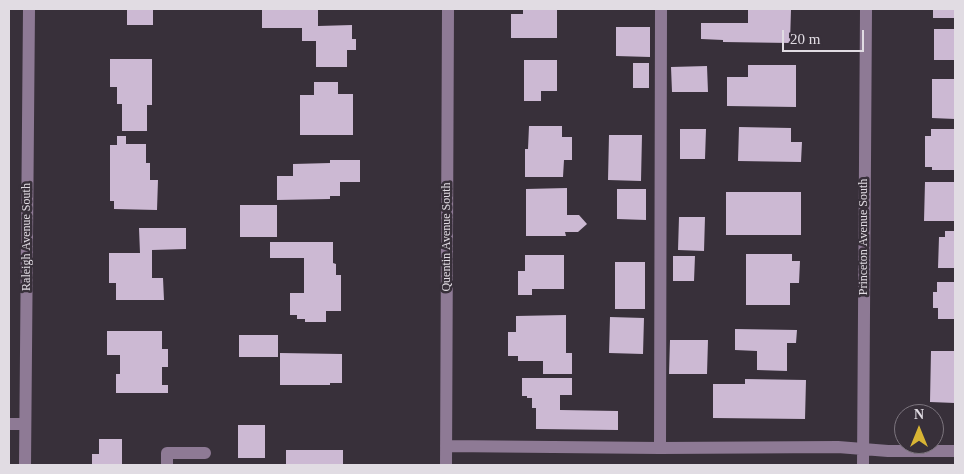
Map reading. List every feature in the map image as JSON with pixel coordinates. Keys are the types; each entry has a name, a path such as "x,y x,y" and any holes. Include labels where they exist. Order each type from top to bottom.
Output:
{"street":[{"name":"Raleigh Avenue South","path":"25,465 29,9"},
{"name":"Quentin Avenue South","path":"446,465 448,9"},
{"path":"660,448 661,9"},
{"name":"Princeton Avenue South","path":"863,465 866,9"},
{"path":"9,424 25,424"},
{"path":"446,446 838,448 888,451 955,451"},
{"path":"167,465 167,453 205,453"}],"building":[{"path":"127,9 153,9 153,25 127,25"},
{"path":"523,9 557,9 557,38 511,38 511,14 523,14"},
{"path":"748,9 791,9 790,43 723,42 723,40 701,39 701,23 748,23"},
{"path":"933,9 955,9 955,18 933,18"},
{"path":"262,10 318,10 318,26 352,25 352,39 356,39 356,50 347,50 347,67 316,67 316,41 302,41 302,28 262,28"},
{"path":"616,27 650,27 650,57 616,56"},
{"path":"934,29 955,29 955,60 934,60"},
{"path":"110,59 152,59 152,105 147,105 147,131 122,131 122,104 117,104 117,87 110,87"},
{"path":"524,60 557,60 557,91 541,91 541,101 524,101"},
{"path":"633,63 649,63 649,88 633,88"},
{"path":"748,65 796,65 796,107 727,106 727,77 748,77"},
{"path":"707,66 708,92 672,92 671,67"},
{"path":"932,79 955,79 955,119 932,118"},
{"path":"314,82 338,82 338,94 353,94 353,135 300,135 300,95 314,95"},
{"path":"529,126 562,126 562,137 572,137 572,160 564,160 563,177 525,177 525,149 528,149"},
{"path":"739,127 791,128 791,142 802,142 801,162 738,161"},
{"path":"680,129 706,129 705,159 680,159"},
{"path":"931,129 955,129 955,170 932,170 932,167 925,167 925,136 931,136"},
{"path":"609,135 642,135 641,181 608,180"},
{"path":"117,136 126,136 126,144 146,144 146,163 150,163 150,180 158,180 157,210 114,209 114,201 110,201 110,145 117,145"},
{"path":"330,160 360,160 360,182 340,182 340,196 330,196 330,199 277,200 277,176 293,176 293,164 330,163"},
{"path":"925,182 955,182 955,221 924,221"},
{"path":"567,188 567,215 579,215 587,224 578,232 565,232 566,236 526,236 526,189"},
{"path":"617,189 646,189 646,220 617,219"},
{"path":"726,192 801,192 801,235 726,235"},
{"path":"240,205 277,205 277,237 240,237"},
{"path":"679,217 705,217 704,251 678,250"},
{"path":"139,228 186,228 186,249 152,250 152,278 163,278 164,300 116,300 116,283 109,283 109,253 140,253"},
{"path":"945,231 955,231 955,268 938,268 939,237 945,237"},
{"path":"270,242 333,242 333,263 336,264 336,275 341,275 341,311 326,311 326,322 305,322 305,319 297,319 297,315 290,315 290,293 304,293 304,258 270,258"},
{"path":"746,254 792,254 792,261 800,261 799,283 790,283 790,305 746,305"},
{"path":"525,255 564,255 564,289 532,289 532,295 518,295 518,271 525,271"},
{"path":"673,256 695,256 694,281 673,281"},
{"path":"615,262 645,262 645,309 615,309"},
{"path":"937,282 955,282 955,319 938,319 938,308 933,308 933,292 937,292"},
{"path":"566,315 566,353 572,353 572,374 543,374 543,361 518,361 518,356 508,356 508,332 516,332 516,316"},
{"path":"610,317 644,318 643,354 609,353"},
{"path":"735,329 797,330 796,343 787,343 787,371 757,370 757,351 735,350"},
{"path":"107,331 162,331 162,349 168,349 168,367 162,367 162,385 168,385 168,393 116,393 116,374 120,374 120,355 107,355"},
{"path":"239,335 278,335 278,357 239,357"},
{"path":"670,340 708,340 707,374 669,374"},
{"path":"931,351 955,351 955,403 930,402"},
{"path":"280,353 342,354 342,383 330,383 330,385 280,385"},
{"path":"522,378 572,378 572,395 560,395 560,410 618,411 618,430 536,429 536,408 532,408 532,398 522,396"},
{"path":"745,379 806,380 805,419 713,418 713,384 745,384"},
{"path":"238,425 265,425 265,458 238,458"},
{"path":"99,439 122,439 122,465 92,465 92,454 99,454"},
{"path":"286,450 343,450 343,465 286,465"}]}
